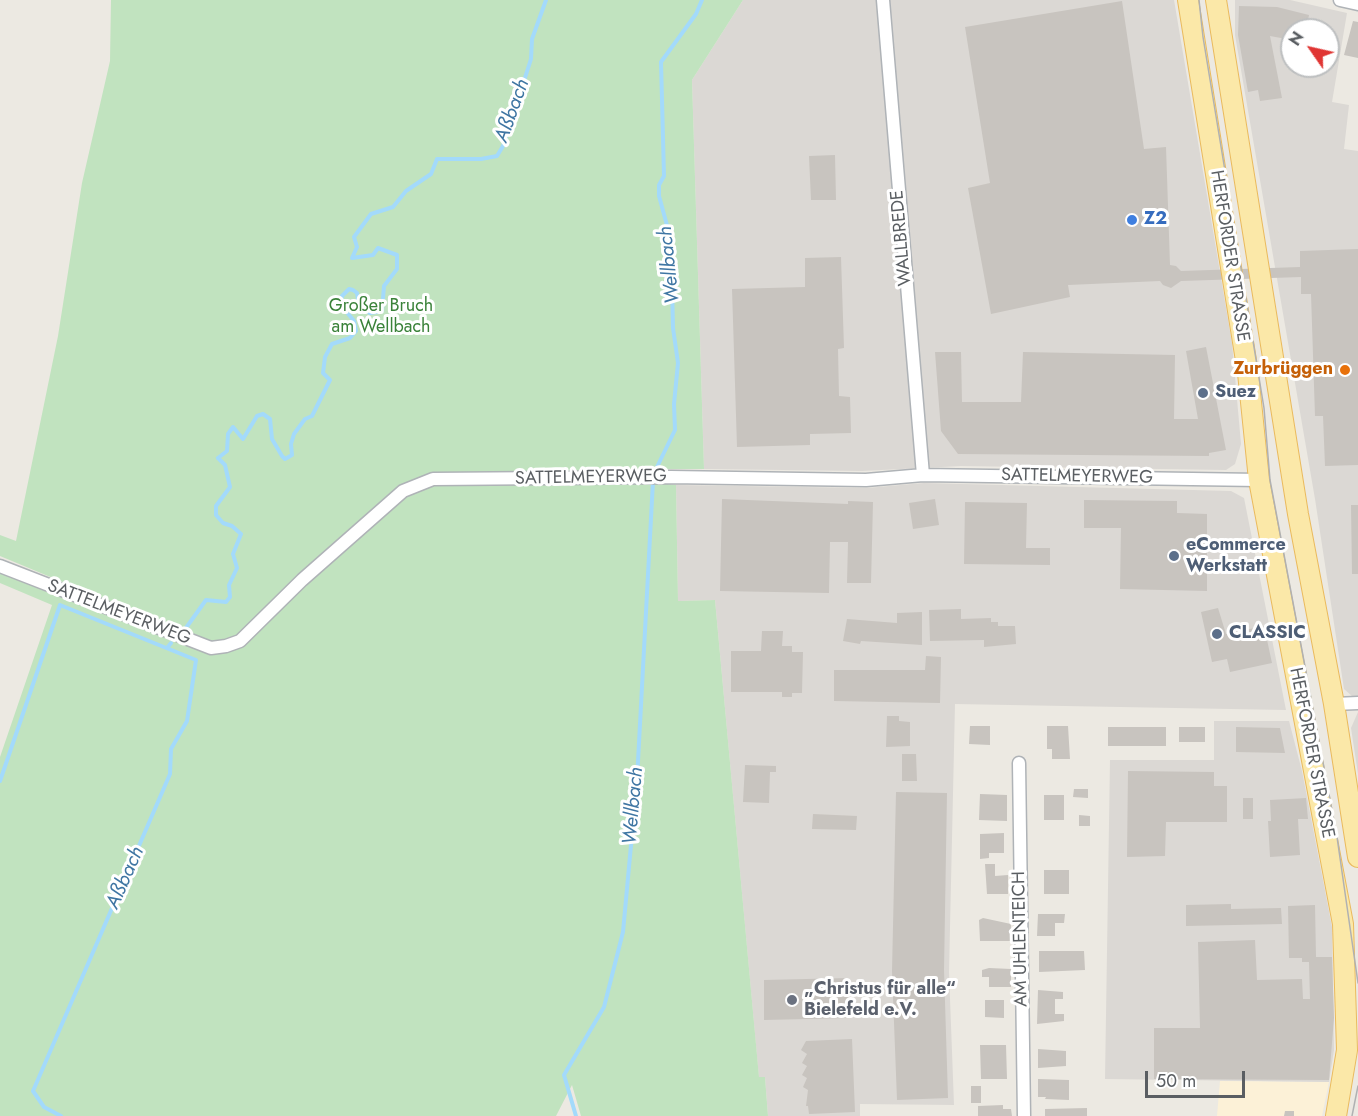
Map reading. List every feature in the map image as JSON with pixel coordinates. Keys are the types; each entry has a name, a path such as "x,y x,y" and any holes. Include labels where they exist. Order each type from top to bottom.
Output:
{"main road":[{"name":"HERFORDER STRASSE","path":"1188,0 1248,373 1259,480 1343,924 1347,1050 1336,1116"},
{"name":"HERFORDER STRASSE","path":"1216,0 1293,485 1334,704 1358,857"},
{"path":"1259,480 1293,485"}],"street":[{"name":"WALLBREDE","path":"884,0 922,475"},
{"path":"1340,0 1358,4"},
{"name":"SATTELMEYERWEG","path":"0,566 211,648 226,646 240,640 302,580 403,491 433,479 671,477 866,480 922,475 1259,480"},
{"path":"1334,704 1358,703"},
{"name":"AM UHLENTEICH","path":"1019,763 1024,1116"}],"shaded area":[{"path":"743,0 1174,0 1232,343 1241,444 1235,464 1226,470 961,466 862,471 704,469 692,80"},
{"path":"1235,0 1290,0 1347,13 1340,55 1340,18 1280,18 1280,78 1336,78 1332,102 1349,105 1344,149 1358,151 1358,696 1352,696 1344,689 1315,499 1235,35"},
{"path":"924,483 1231,491 1244,498 1286,710 955,704 949,972 954,1105 860,1104 860,1116 768,1116 765,1077 759,1078 715,600 678,601 676,485 867,488"},
{"path":"1358,712 1358,774 1351,728"},
{"path":"1214,721 1289,721 1302,771 1332,927 1334,1050 1329,1082 1105,1079 1110,760 1214,760"},
{"path":"1220,1081 1329,1082 1322,1116 1217,1116"}],"green space":[{"name":"Großer Bruch am Wellbach","path":"111,0 743,0 692,80 704,469 660,469 659,483 676,485 678,601 715,600 759,1077 765,1077 768,1116 581,1116 572,1085 556,1116 0,1116 0,757 52,605 0,583 0,570 68,597 72,586 0,556 0,535 16,541 58,336 82,183 110,61"}],"building":[{"path":"1122,1 1144,149 1166,147 1170,265 1176,266 1181,271 1300,267 1300,251 1358,249 1358,465 1325,466 1323,416 1315,416 1311,294 1301,294 1301,277 1181,281 1171,288 1160,281 1068,285 1070,297 991,314 968,188 990,183 965,27"},
{"path":"1239,6 1277,7 1309,15 1308,18 1280,18 1280,38 1270,36 1282,98 1260,101 1258,90 1248,92 1238,35"},
{"path":"1353,21 1358,22 1358,58 1344,55"},
{"path":"835,155 836,200 811,200 809,156"},
{"path":"841,257 844,348 838,349 839,396 850,397 851,433 810,434 810,445 737,447 732,289 805,287 805,258"},
{"path":"1206,347 1226,450 1209,453 1209,456 958,454 941,431 935,352 961,352 962,402 1021,402 1023,352 1175,355 1174,419 1198,419 1186,351"},
{"path":"722,499 848,504 848,501 873,502 871,583 847,583 848,542 830,542 829,593 720,591"},
{"path":"935,499 939,525 913,529 909,503"},
{"path":"1084,500 1177,501 1177,513 1207,514 1207,591 1120,589 1121,528 1084,528"},
{"path":"965,502 1027,503 1026,548 1050,548 1050,565 964,564"},
{"path":"1351,505 1358,505 1358,574 1352,574"},
{"path":"1218,608 1226,634 1264,626 1272,663 1230,672 1227,659 1212,662 1201,612"},
{"path":"961,609 961,619 991,618 991,622 998,622 998,626 1015,626 1016,644 984,647 984,640 930,641 929,610"},
{"path":"922,612 922,645 861,641 860,644 843,641 847,619 897,623 897,613"},
{"path":"762,631 783,631 782,646 792,646 792,652 803,652 802,693 792,693 792,697 782,697 782,692 731,692 731,651 761,651"},
{"path":"926,656 941,657 940,703 834,701 834,670 925,670"},
{"path":"887,716 899,716 899,721 910,722 910,746 886,747"},
{"path":"970,726 990,726 990,745 969,744"},
{"path":"1047,726 1068,726 1070,759 1052,759 1052,749 1047,749"},
{"path":"1108,727 1166,727 1166,746 1108,746"},
{"path":"1179,727 1205,727 1205,742 1179,742"},
{"path":"1236,727 1280,728 1285,753 1236,752"},
{"path":"902,754 916,754 917,781 902,781"},
{"path":"745,765 776,766 776,772 770,772 769,803 743,802"},
{"path":"1128,771 1214,772 1214,786 1227,786 1227,822 1166,822 1165,856 1127,857"},
{"path":"1074,789 1088,789 1088,798 1073,797"},
{"path":"896,792 947,793 944,970 948,1098 897,1100 892,971"},
{"path":"980,794 1007,795 1007,821 979,820"},
{"path":"1044,795 1064,795 1064,820 1044,820"},
{"path":"1243,798 1253,798 1253,819 1243,819"},
{"path":"1306,798 1308,819 1298,819 1300,855 1270,857 1268,821 1271,821 1270,800"},
{"path":"813,814 857,816 856,830 812,829"},
{"path":"1079,815 1090,816 1090,826 1079,826"},
{"path":"1004,833 1004,853 989,853 989,858 980,859 980,834"},
{"path":"985,864 995,864 995,876 1008,875 1008,894 987,894"},
{"path":"1044,870 1069,870 1069,894 1044,894"},
{"path":"1231,904 1231,909 1281,908 1282,924 1186,926 1186,905"},
{"path":"1315,905 1316,957 1332,957 1334,1018 1329,1080 1154,1079 1154,1028 1200,1028 1198,942 1255,940 1257,980 1302,979 1303,999 1310,999 1309,962 1302,962 1302,958 1289,958 1288,906"},
{"path":"1038,914 1065,914 1064,923 1055,923 1055,936 1037,936"},
{"path":"983,918 1011,924 1011,941 980,941 979,920"},
{"path":"1039,951 1084,951 1085,970 1039,972"},
{"path":"1011,969 1011,987 989,987 989,977 982,977 982,970"},
{"path":"849,978 850,1018 764,1020 764,980"},
{"path":"1038,990 1063,992 1063,999 1055,999 1055,1014 1064,1014 1064,1021 1037,1024"},
{"path":"985,1000 1004,1000 1004,1018 985,1017"},
{"path":"852,1039 855,1112 809,1114 808,1106 806,1106 808,1090 803,1087 807,1078 802,1075 807,1066 802,1063 807,1054 801,1050 806,1041"},
{"path":"980,1045 1006,1045 1007,1079 981,1079"},
{"path":"1038,1049 1066,1051 1066,1066 1038,1068"},
{"path":"1038,1079 1069,1080 1069,1100 1038,1097"},
{"path":"971,1086 981,1086 981,1103 971,1103"},
{"path":"1003,1105 1003,1109 1011,1109 1012,1116 978,1116 978,1106"},
{"path":"1087,1108 1087,1116 1045,1116 1045,1109"},
{"path":"1285,1111 1294,1111 1294,1116 1284,1116"}],"waterway":[{"name":"Aßbach","path":"183,632 206,600 226,602 230,597 229,585 237,568 233,554 241,534 232,526 223,523 216,515 216,506 230,487 225,465 218,458 227,451 228,434 233,427 243,439 257,416 263,414 270,419 272,439 282,456 285,459 292,455 291,444 294,434 305,419 312,416 330,380 323,373 325,357 332,344 350,338 356,331 354,321 341,305 342,296 349,289 353,290 357,293 359,306 370,313 382,311 384,286 397,269 397,255 378,248 373,255 352,258 357,247 354,237 371,214 393,207 406,191 431,174 437,159 481,159 497,156 503,146 531,59 532,39 546,0"},
{"name":"Wellbach","path":"657,467 675,430 674,404 678,363 673,328 671,240 659,196 659,185 664,176 661,62 696,14 702,0"},
{"name":"Wellbach","path":"576,1116 564,1075 604,1007 623,932 637,780 653,481"},
{"name":"Aßbach","path":"0,781 60,605 196,660 187,721 171,749 170,774 33,1091 44,1107 61,1116"},
{"name":"Aßbach","path":"167,648 171,643"}],"tram line":[{"path":"1199,0 1203,37 1264,408 1270,480 1337,837 1358,983"},
{"path":"1352,1116 1358,1086"}],"place":[{"name":"Z2","path":"1132,220"},
{"name":"Zurbrüggen","path":"1345,370"},
{"name":"Suez","path":"1203,393"},
{"name":"eCommerce Werkstatt","path":"1174,556"},
{"name":"CLASSIC","path":"1217,634"},
{"name":"„Christus für alle“ Bielefeld e.V.","path":"792,1000"}]}
